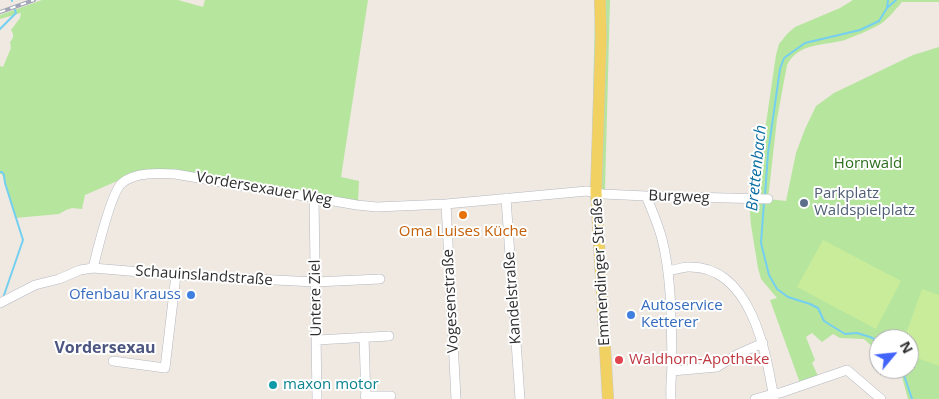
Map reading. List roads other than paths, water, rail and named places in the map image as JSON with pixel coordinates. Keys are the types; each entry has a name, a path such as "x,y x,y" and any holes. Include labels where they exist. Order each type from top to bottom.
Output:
{"main road":[{"name":"Emmendinger Straße","path":"600,0 601,36 596,192 608,399"}],"street":[{"name":"Vordersexauer Weg","path":"93,268 116,191 121,184 134,177 175,174 357,206 377,207 446,204 587,191 596,192"},
{"name":"Burgweg","path":"596,192 646,196 765,199"},
{"path":"646,196 656,218 668,271 671,301 671,399"},
{"name":"Untere Ziel","path":"314,198 317,399"},
{"name":"Kandelstraße","path":"506,198 520,399"},
{"name":"Vogesenstraße","path":"446,204 456,399"},
{"path":"668,271 687,267 702,269 719,275 739,292 749,308 763,343 773,396"},
{"path":"0,303 35,285 59,279 80,270 93,268"},
{"name":"Schauinslandstraße","path":"93,268 176,275 315,282 380,279"},
{"path":"113,361 165,368 176,275"},
{"path":"317,340 389,336"},
{"path":"364,337 366,398 391,396"},
{"path":"672,371 717,367 738,354 763,343"},
{"path":"755,399 773,396 847,370 881,399"}],"waterway":[{"name":"Brettenbach","path":"887,8 888,0"},
{"name":"Brettenbach","path":"765,195 768,153 780,69 784,58 805,43 860,30 879,21 887,8 896,0"},
{"path":"0,29 16,13 15,10"},
{"path":"0,172 4,175 23,240 3,298"},
{"name":"Brettenbach","path":"764,202 761,243 769,275 777,289 788,297 818,308 824,321 845,334 857,333 869,337"},
{"name":"Brettenbach","path":"905,379 912,399"}],"railway":[{"path":"0,12 34,0"}],"place":[{"name":"Parkplatz Waldspielplatz","path":"804,203"},
{"name":"Oma Luises Küche","path":"463,215"},
{"name":"Ofenbau Krauss","path":"191,295"},
{"name":"Autoservice Ketterer","path":"631,315"},
{"name":"Waldhorn-Apotheke","path":"619,360"},
{"name":"maxon motor","path":"273,385"}],"district":[{"name":"Vordersexau","path":"105,348"}],"park label":[{"name":"Hornwald","path":"868,164"}]}
